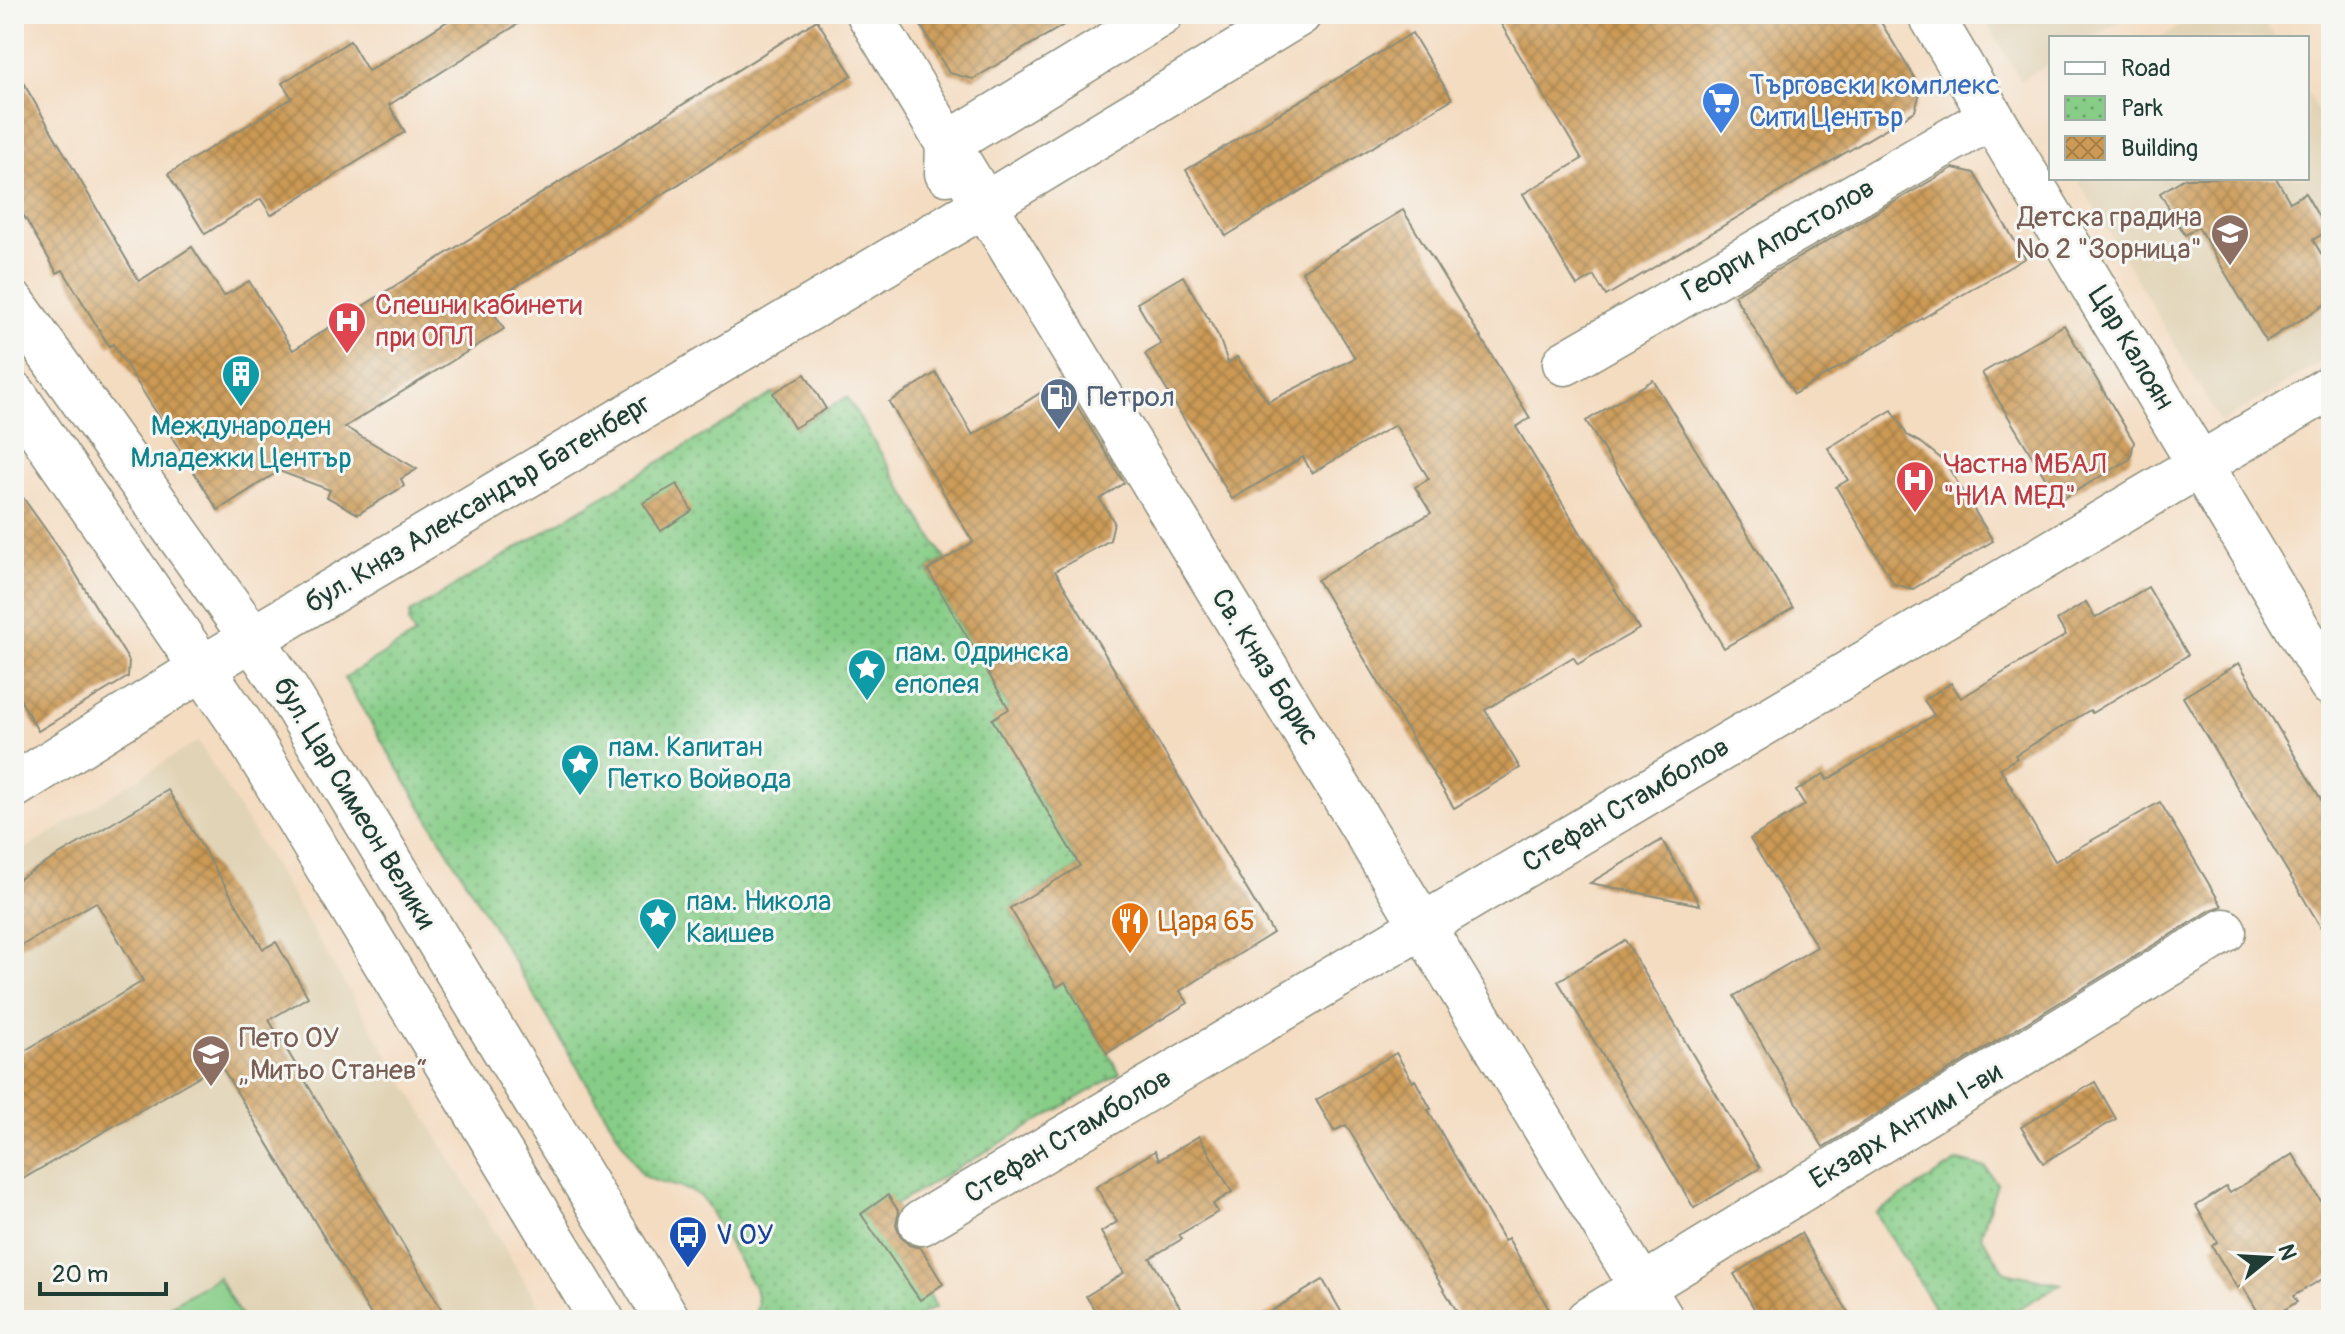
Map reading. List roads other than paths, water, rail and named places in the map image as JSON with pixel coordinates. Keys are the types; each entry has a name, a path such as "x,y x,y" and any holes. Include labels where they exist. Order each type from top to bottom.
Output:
{"street":[{"name":"Св. Княз Борис","path":"869,14 1652,1304"},
{"path":"945,227 948,144 1161,14"},
{"name":"бул. Княз Александър Батенберг","path":"14,786 252,638 984,205 1299,14"},
{"name":"Цар Калоян","path":"1930,14 2331,684"},
{"name":"Георги Апостолов","path":"1565,363 1991,117"},
{"name":"бул. Цар Симеон Велики","path":"14,304 289,694 668,1320"},
{"name":"Стефан Стамболов","path":"921,1223 2331,387"},
{"name":"бул. Цар Симеон Велики","path":"14,394 240,723 602,1320"},
{"name":"Екзарх Антим I-ви","path":"1588,1320 1652,1304 2224,931"}],"place":[{"name":"Търговски комплекс Сити Център","path":"1721,135"},
{"name":"Детска градина № 2 \"Зорница\"","path":"2230,267"},
{"name":"Спешни кабинети при ОПЛ","path":"347,355"},
{"name":"Международен Младежки Център","path":"241,408"},
{"name":"Петрол","path":"1059,431"},
{"name":"Частна МБАЛ \"НИА МЕД\"","path":"1915,514"},
{"name":"пам. Одринска епопея","path":"867,702"},
{"name":"пам. Капитан Петко Войвода","path":"580,797"},
{"name":"пам. Никола Каишев","path":"658,951"},
{"name":"Царя 65","path":"1130,955"},
{"name":"Пето ОУ „Митьо Станев“","path":"211,1088"},
{"name":"V ОУ","path":"688,1269"}]}
